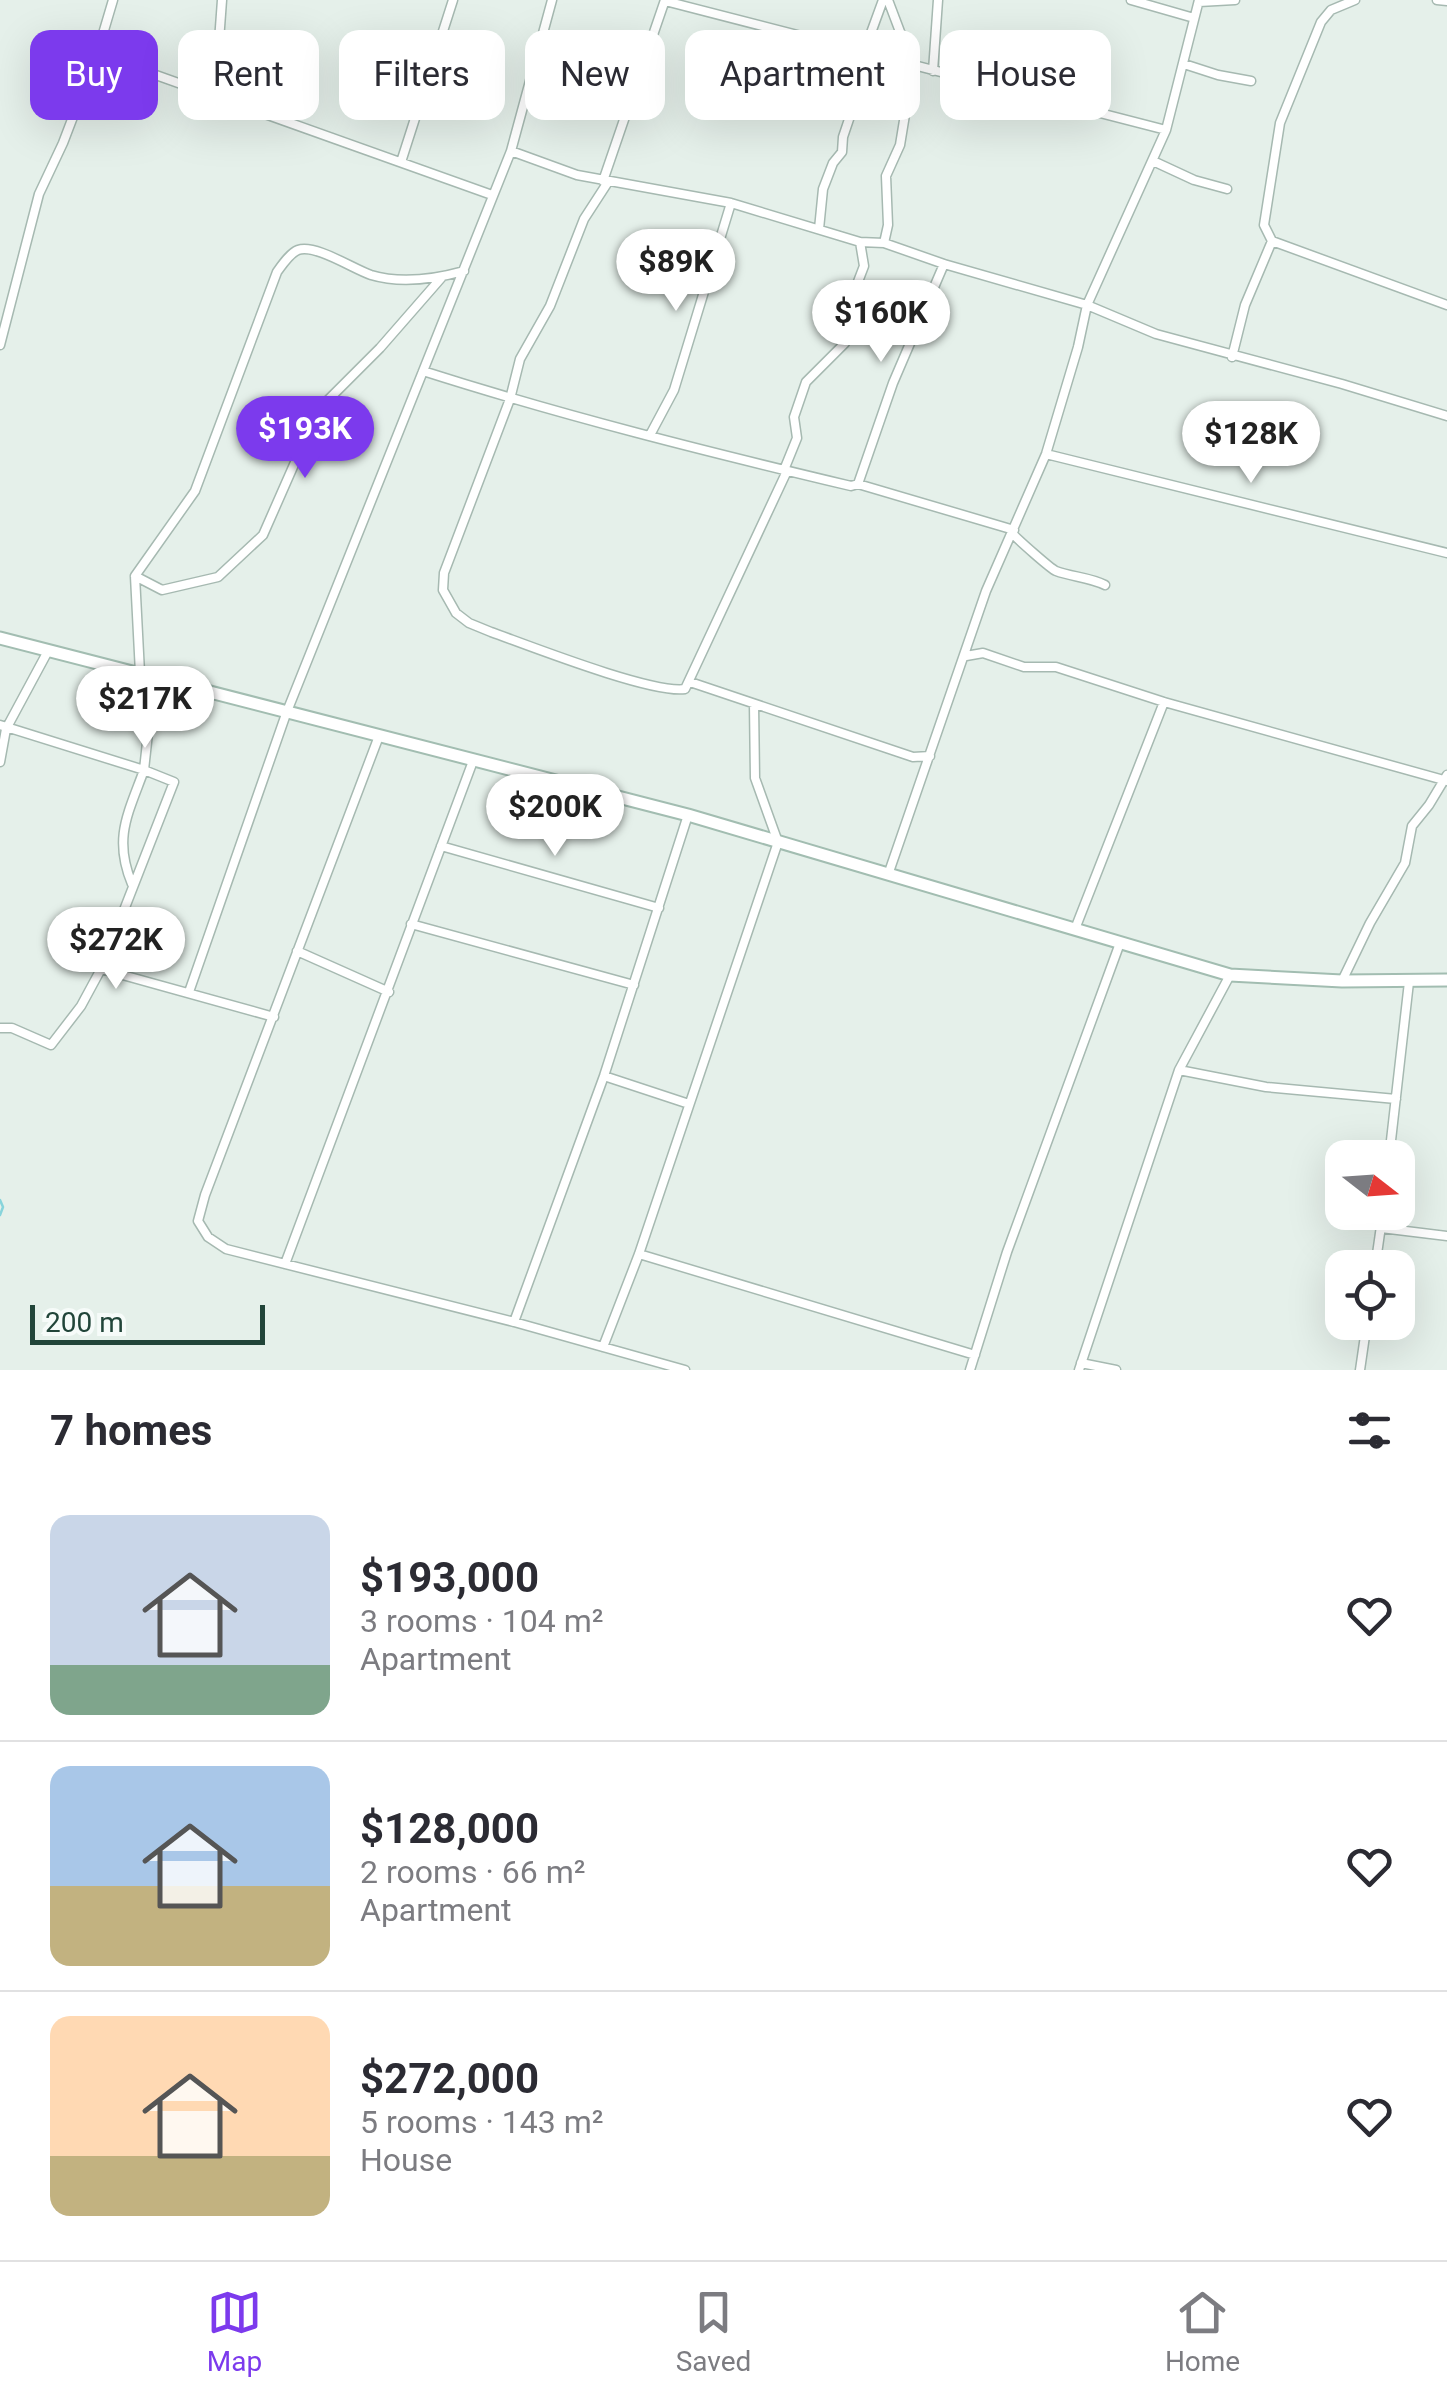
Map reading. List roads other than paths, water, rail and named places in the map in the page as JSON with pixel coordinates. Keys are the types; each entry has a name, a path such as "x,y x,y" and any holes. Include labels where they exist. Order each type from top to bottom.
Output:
{"street":[{"path":"104,30 113,0"},
{"path":"222,0 222,30"},
{"path":"401,162 453,0"},
{"path":"189,992 286,714 510,151 552,0"},
{"path":"779,30 665,0 606,181 584,219 550,306 520,359 510,399 448,558 444,590 448,603 469,623 586,665 676,690 685,688 785,470 797,438 794,417 806,382 845,344 851,300 864,266 860,242"},
{"path":"875,30 885,0"},
{"path":"885,0 898,30"},
{"path":"933,71 938,0"},
{"path":"1131,0 1194,18"},
{"path":"890,872 986,591 1046,454 1087,305 1166,130 1199,1 1235,0"},
{"path":"1355,0 1331,10 1321,22 1280,123 1264,225 1272,241 1447,305"},
{"path":"1437,0 1447,1"},
{"path":"1184,64 1251,81"},
{"path":"920,68 1166,130"},
{"path":"0,345 39,194 72,120"},
{"path":"282,120 492,195"},
{"path":"820,229 823,189 842,152 849,120"},
{"path":"884,243 888,224 886,176 900,145 904,120"},
{"path":"510,151 606,181 730,203 860,242 884,243 1087,305 1156,334 1447,416"},
{"path":"1153,161 1194,180 1226,188"},
{"path":"650,435 674,390 730,203"},
{"path":"1232,356 1245,305 1272,241"},
{"path":"140,673 134,576 195,490 277,272 298,250 316,250 373,276 398,280 464,272"},
{"path":"858,484 893,383 944,264"},
{"path":"134,576 162,590 218,577 263,536 318,410 380,348 442,277"},
{"path":"423,372 510,399 785,470 851,486 858,484 1013,532 1024,547 1035,551 1052,570 1104,585"},
{"path":"1046,454 1447,553"},
{"path":"0,638 688,815 1230,975 1342,981 1447,980"},
{"path":"0,762 3,727 48,651"},
{"path":"966,656 983,653 1024,667 1056,667 1164,702 1447,779 1412,826 1405,863 1342,981"},
{"path":"132,884 121,857 125,824 144,770 154,677"},
{"path":"690,682 913,757 930,756"},
{"path":"1075,929 1164,702"},
{"path":"602,1347 639,1254 778,842 754,778 754,704"},
{"path":"0,1028 12,1028 51,1045 81,1006 102,969 174,782 3,727"},
{"path":"379,736 198,1221 208,1237 226,1249 685,1370"},
{"path":"285,1264 473,761"},
{"path":"514,1322 604,1076 688,815"},
{"path":"441,846 660,908"},
{"path":"411,924 634,985"},
{"path":"970,1370 1007,1252 1120,942"},
{"path":"297,952 389,992"},
{"path":"102,969 274,1017"},
{"path":"1116,1370 1080,1367 1180,1070 1230,975"},
{"path":"1391,1140 1409,982"},
{"path":"1180,1070 1266,1087 1396,1099"},
{"path":"604,1076 690,1104"},
{"path":"1398,1230 1447,1236"},
{"path":"639,1254 975,1356"},
{"path":"1360,1370 1364,1340"}],"waterway":[{"path":"0,1200 0,1215"}]}
